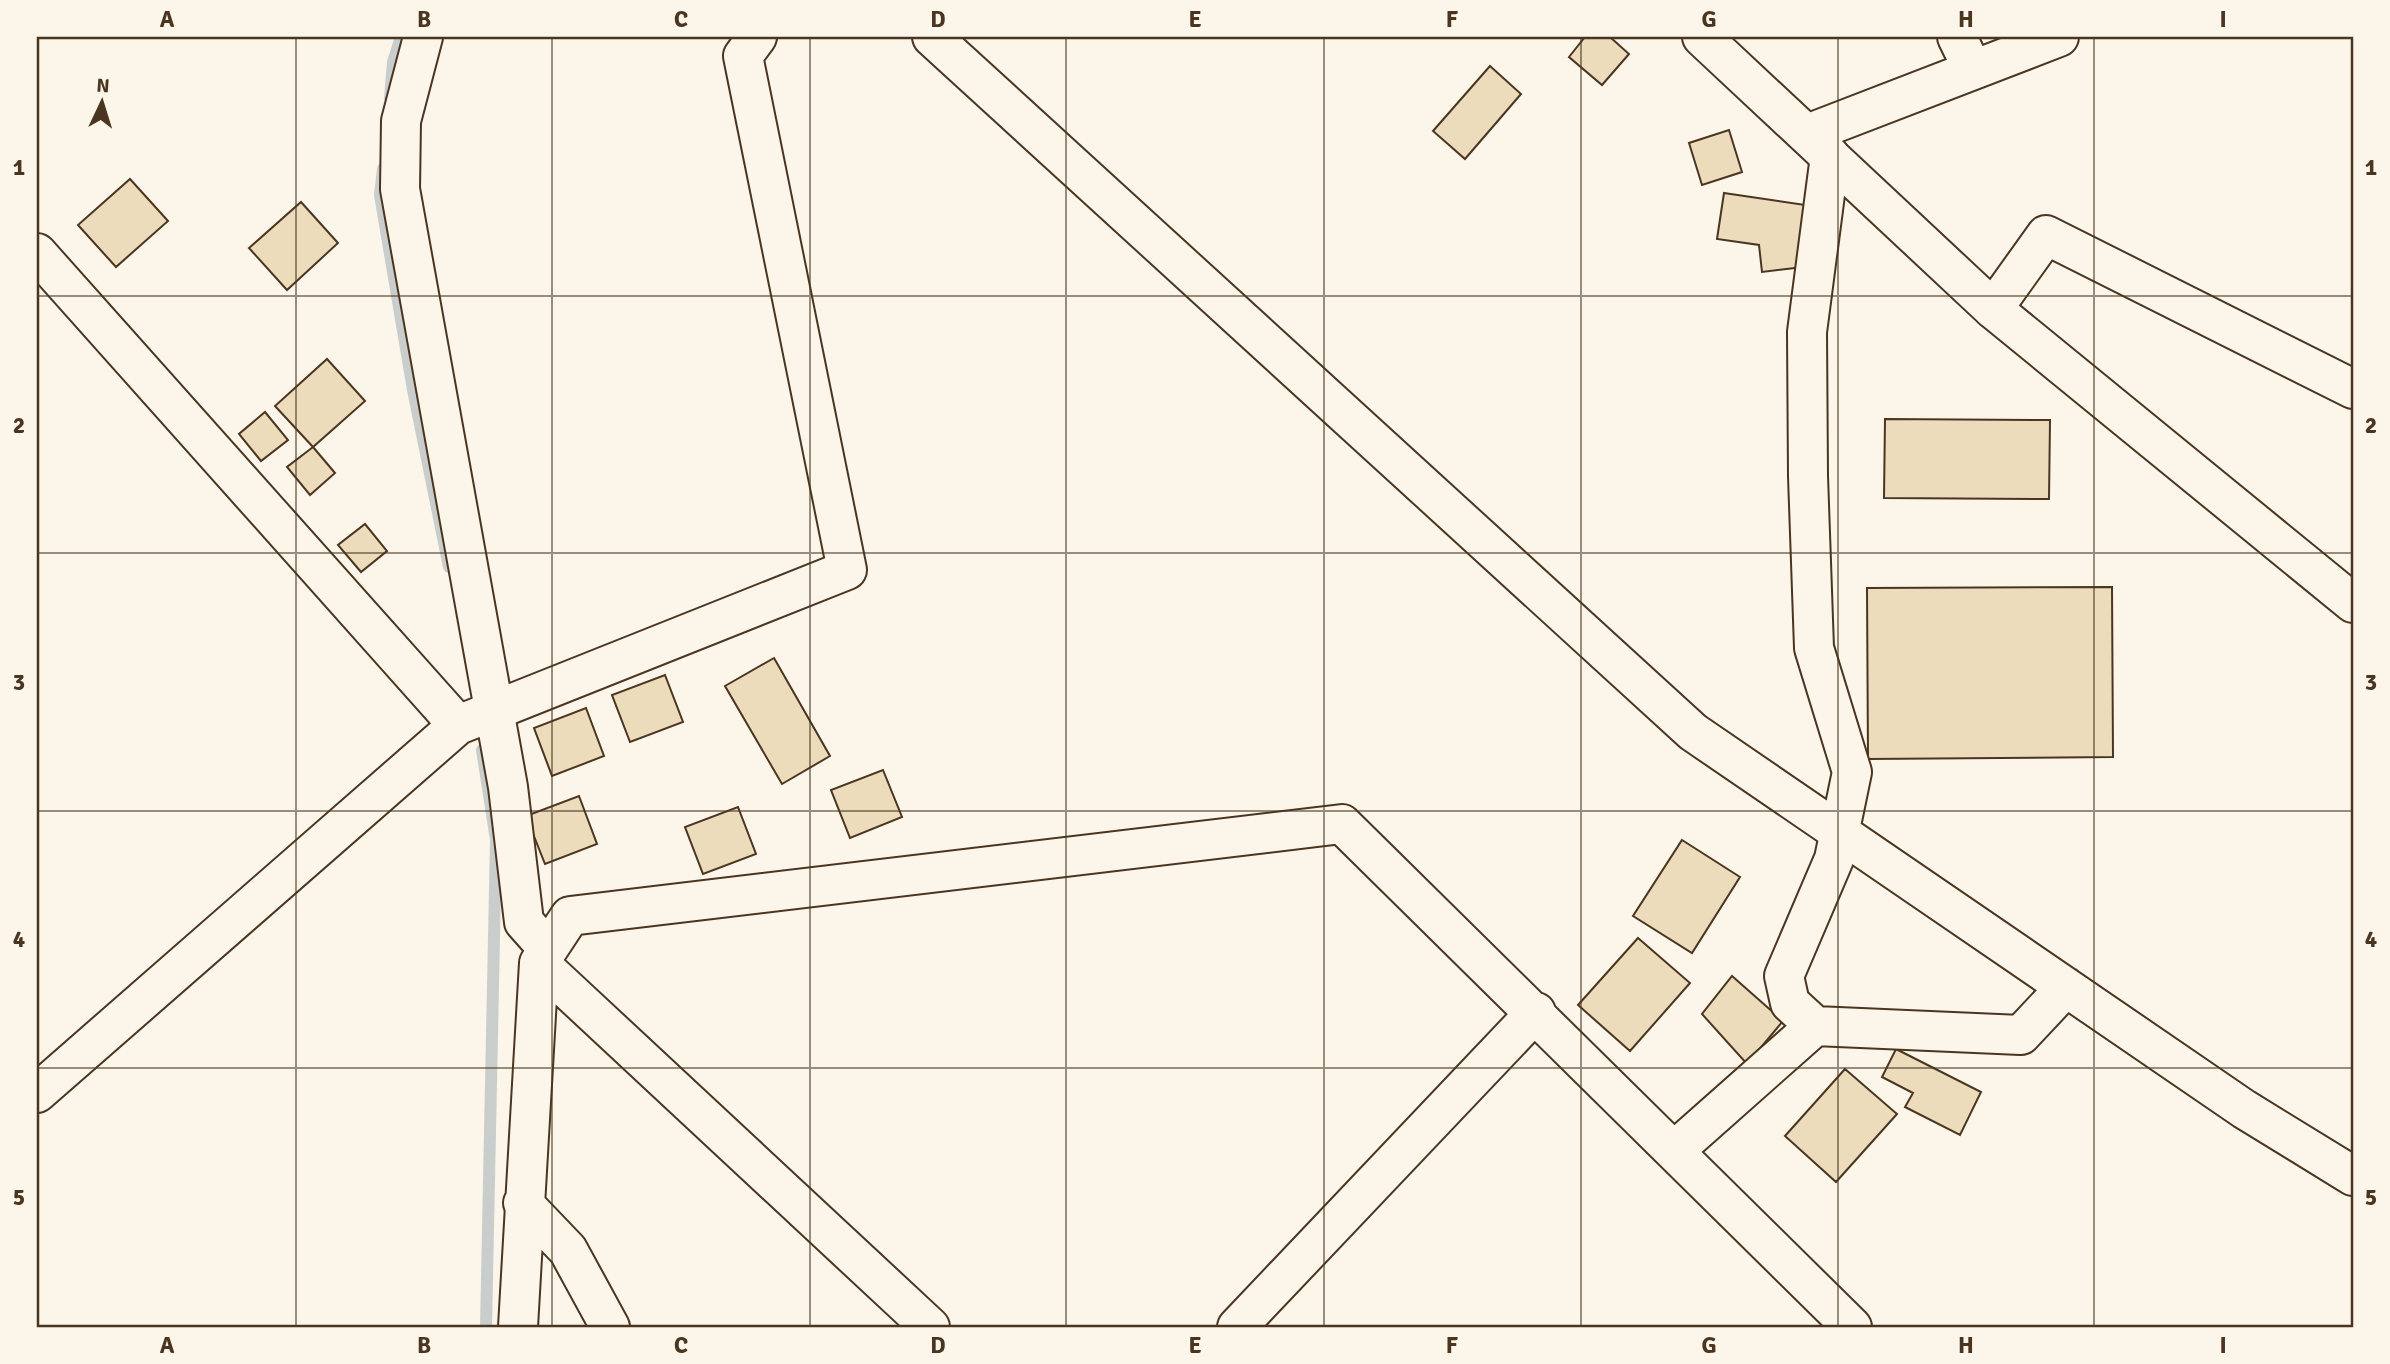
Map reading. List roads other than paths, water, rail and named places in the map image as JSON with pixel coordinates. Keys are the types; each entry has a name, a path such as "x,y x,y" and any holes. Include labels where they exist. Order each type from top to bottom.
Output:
{"street":[{"path":"423,37 401,121 400,189 476,718 524,922 543,956 930,1327"},
{"path":"37,1093 476,718 847,570 743,56 757,37"},
{"path":"932,37 1693,732 2244,1109 2353,1176"},
{"path":"1818,145 1965,54 2059,37"},
{"path":"1713,43 1993,309 2353,603"},
{"path":"1818,145 1807,332 1808,476 1814,648 1852,772 1834,859 1784,976 1790,1003 1815,1026 2021,1035 2066,987"},
{"path":"1993,309 2046,235 2353,389"},
{"path":"37,253 476,718"},
{"path":"518,1327 523,1203 543,956 570,916 1342,824 1536,1012 1852,1327"},
{"path":"1237,1327 1536,1012"},
{"path":"1674,1151 1815,1026"},
{"path":"523,1203 568,1250 610,1327"}],"waterway":[{"path":"390,98 393,62 401,37"},
{"path":"383,169 380,195 413,390 449,567"},
{"path":"482,750 496,840 486,1327"}]}
